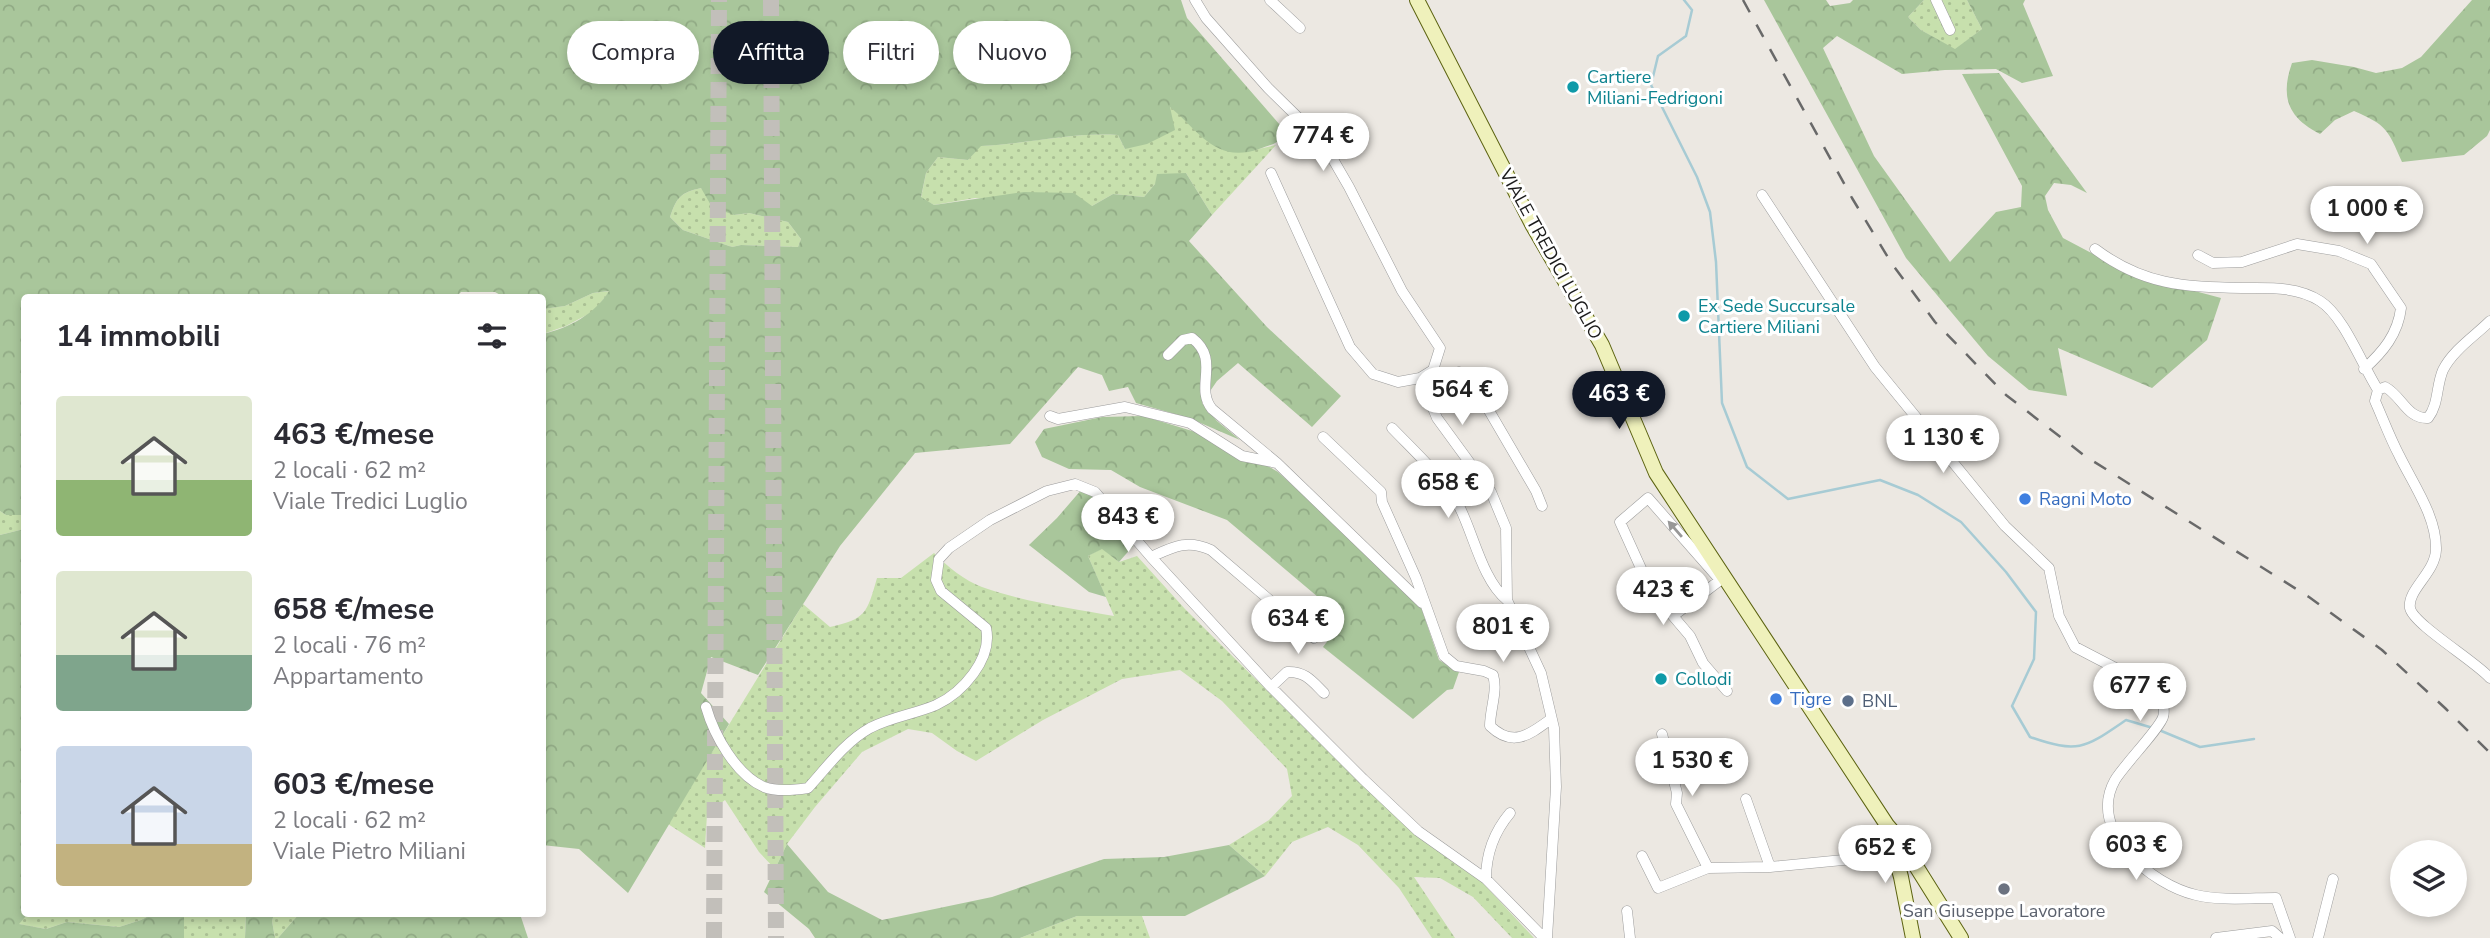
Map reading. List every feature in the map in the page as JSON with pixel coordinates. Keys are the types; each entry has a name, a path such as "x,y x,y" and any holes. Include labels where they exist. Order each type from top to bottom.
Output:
{"main road":[{"name":"VIALE TREDICI LUGLIO","path":"1417,0 1533,226 1602,345 1656,473 1722,579 1887,825"},
{"path":"1887,825 1913,938"},
{"path":"1887,825 1899,839 1961,938"}],"street":[{"path":"1195,0 1206,18 1268,88 1322,142 1349,187 1402,291 1440,348 1433,370 1420,378 1398,382 1373,373 1350,347 1271,173"},
{"path":"1270,0 1300,28"},
{"path":"1936,0 1950,30"},
{"path":"1762,195 1875,367 2005,526 2049,568 2059,616 2074,647 2150,686 2164,701 2164,718 2113,783 2108,801 2109,820 2130,856 2152,876 2174,889 2199,896 2276,898 2290,938"},
{"path":"2198,255 2213,263 2242,262 2297,244 2339,251 2371,264 2401,308 2399,322 2384,351 2364,369"},
{"path":"2095,249 2111,261 2150,279 2185,286 2285,288 2320,301 2341,320 2364,369 2378,390 2375,401 2430,518 2436,547 2435,561 2412,597 2410,608 2417,621 2473,662 2490,678"},
{"path":"2378,390 2385,387 2395,393 2409,411 2419,418 2428,418 2434,410 2444,369 2452,357 2490,321"},
{"path":"1168,355 1183,340 1192,338 1198,343 1206,354 1207,402 1212,409 1277,463 1424,606"},
{"path":"1433,370 1445,375 1459,372 1470,378 1536,491 1542,506"},
{"path":"1445,375 1430,401 1437,418 1491,492 1506,528 1507,600"},
{"path":"1050,416 1058,419 1125,407 1190,423 1242,456 1277,463"},
{"path":"1392,428 1440,477 1460,508 1496,590 1507,600 1541,673 1551,719 1556,787 1546,938"},
{"path":"1324,437 1379,488 1382,502 1416,578 1444,656 1456,666 1493,675 1496,684 1490,726 1500,735 1515,739 1532,733 1551,719"},
{"path":"706,707 711,727 724,749 748,776 761,786 769,788 808,788 844,747 869,728 938,704 961,688 978,667 986,649 986,628 941,591 936,580 939,559 949,548 1021,502 1064,485 1075,484 1095,492 1150,557 1271,687 1363,779 1418,831 1486,879 1546,938"},
{"name":"VIALE TREDICI LUGLIO","path":"1673,616 1644,575 1620,522 1648,498 1722,579"},
{"path":"1150,557 1179,544 1197,544 1211,550 1314,638 1327,626"},
{"path":"1722,579 1673,616 1690,636 1703,663 1727,691"},
{"path":"1271,687 1287,672 1298,671 1324,693"},
{"path":"1662,734 1677,793 1676,804 1708,868"},
{"path":"1746,799 1770,867"},
{"path":"1486,879 1490,849 1510,813"},
{"path":"1642,856 1658,888 1708,868 1770,867 1895,855"},
{"path":"2318,938 2333,879"},
{"path":"1627,911 1630,938"},
{"path":"2216,938 2272,931 2280,938"}],"green space":[{"path":"0,0 1181,0 1187,18 1287,133 1279,140 1244,153 1220,149 1200,135 1170,107 1175,130 1147,144 1125,149 1118,135 1084,135 981,146 968,160 938,157 926,173 921,197 934,205 1024,192 1074,193 1092,206 1113,194 1144,197 1155,184 1157,174 1186,173 1212,215 1189,241 1267,327 1341,396 1312,427 1238,363 1217,381 1202,403 1217,421 1240,440 1189,418 1136,403 1128,387 1109,391 1102,375 1078,367 1010,444 915,453 840,546 758,675 711,657 701,693 729,724 628,893 579,849 546,845 546,333 562,328 589,313 609,291 593,293 565,306 546,309 546,294 495,292 21,294 21,515 6,515 0,511","holes":["701,188 712,207 734,215 749,213 788,222 801,239 798,247 732,247 683,230 670,217 680,197"]},
{"path":"1764,0 1826,0 1830,6 1850,3 1853,0 1924,0 1908,17 1921,30 1955,49 1982,29 1967,0 2025,0 2023,4 2053,76 2022,83 1996,69 1902,74 1837,36 1823,48 1874,156 1950,262 1996,212 2021,207 2022,186 1962,74 1999,73 2087,193 2071,185 2054,183 2045,196 2048,210 2063,238 2131,274 2221,298 2207,340 2152,388 2058,348 2067,396 2029,390 1988,356 1906,258"},
{"path":"1924,0 1967,0 1982,29 1955,50 1921,30 1908,17"},
{"path":"2472,0 2490,0 2490,130 2487,136 2464,155 2402,162 2385,130 2354,111 2335,120 2320,134 2300,121 2294,113 2287,96 2288,75 2292,63 2312,60 2376,73 2402,68 2421,57"},
{"path":"1169,106 1189,122 1254,150 1276,145 1212,215 1186,173 1155,184 1144,197 1113,194 1092,206 975,198 934,205 921,198 926,173 938,157 968,160 980,146 1084,135 1118,135 1125,149"},
{"path":"701,188 734,215 749,213 788,222 801,239 798,247 732,247 683,230 670,217 672,210 684,194"},
{"path":"610,291 594,311 546,333 546,308 565,306 593,293"},
{"path":"1143,416 1202,434 1248,454 1278,472 1419,601 1439,660 1459,672 1453,689 1447,690 1413,719 1323,647 1344,619 1227,520 1140,487 1111,470 1069,469 1042,457 1035,442 1044,429 1102,417"},
{"path":"1082,489 1101,492 1118,532 1133,546 1119,562 1102,549 1088,556 1106,597 1089,592 1029,545"},
{"path":"0,511 6,515 21,515 21,530 0,535"},
{"path":"21,530 21,917 25,917 19,924 46,929 67,922 119,927 146,917 184,917 184,938 0,938 0,535"},
{"path":"1102,548 1119,562 1137,556 1185,609 1341,764 1417,835 1480,880 1534,938 1512,938 1473,897 1440,878 1414,877 1455,938 1432,938 1399,888 1358,845 1328,827 1292,842 1265,876 1229,845 1269,820 1292,796 1287,769 1222,701 1180,670 1122,679 1043,720 976,761 932,733 908,729 862,752 787,844 775,869 759,852 725,800 707,814 705,848 668,824 803,604 830,627 851,621 867,607 877,578 901,578 934,553 956,573 982,587 1031,601 1114,616 1088,556"},
{"path":"787,844 828,892 882,920 992,897 1104,859 1164,857 1229,845 1265,876 1185,916 1077,916 1020,938 815,938 809,929 764,892"},
{"path":"1077,916 1142,916 1150,938 1020,938"},
{"path":"25,917 146,917 119,927 67,922 46,929 18,924"},
{"path":"184,917 246,917 245,938 184,938"},
{"path":"246,917 273,917 275,938 245,938"},
{"path":"273,917 296,917 278,938 275,938"},
{"path":"296,917 521,917 528,938 278,938"}],"waterway":[{"path":"1684,0 1692,10 1686,36 1658,56 1651,85 1697,177 1710,212 1716,262 1722,403 1747,467 1788,499 1880,480 1918,495 1961,522 2006,572 2036,612 2034,659 2012,706 2030,737 2071,746 2091,742 2126,720 2153,728"},
{"path":"2159,730 2200,747 2254,739"}],"tunnel":[{"path":"714,938 719,0"},
{"path":"771,0 776,938"}],"railway":[{"path":"1743,0 1852,198 1892,264 1935,322 2006,395 2085,456 2309,597 2382,650 2490,753"}],"place":[{"name":"Cartiere Miliani-Fedrigoni","path":"1573,87"},
{"name":"Ex Sede Succursale Cartiere Miliani","path":"1684,316"},
{"name":"Ragni Moto","path":"2025,499"},
{"name":"Collodi","path":"1661,679"},
{"name":"Tigre","path":"1776,699"},
{"name":"BNL","path":"1848,701"},
{"name":"San Giuseppe Lavoratore","path":"2004,889"}]}
